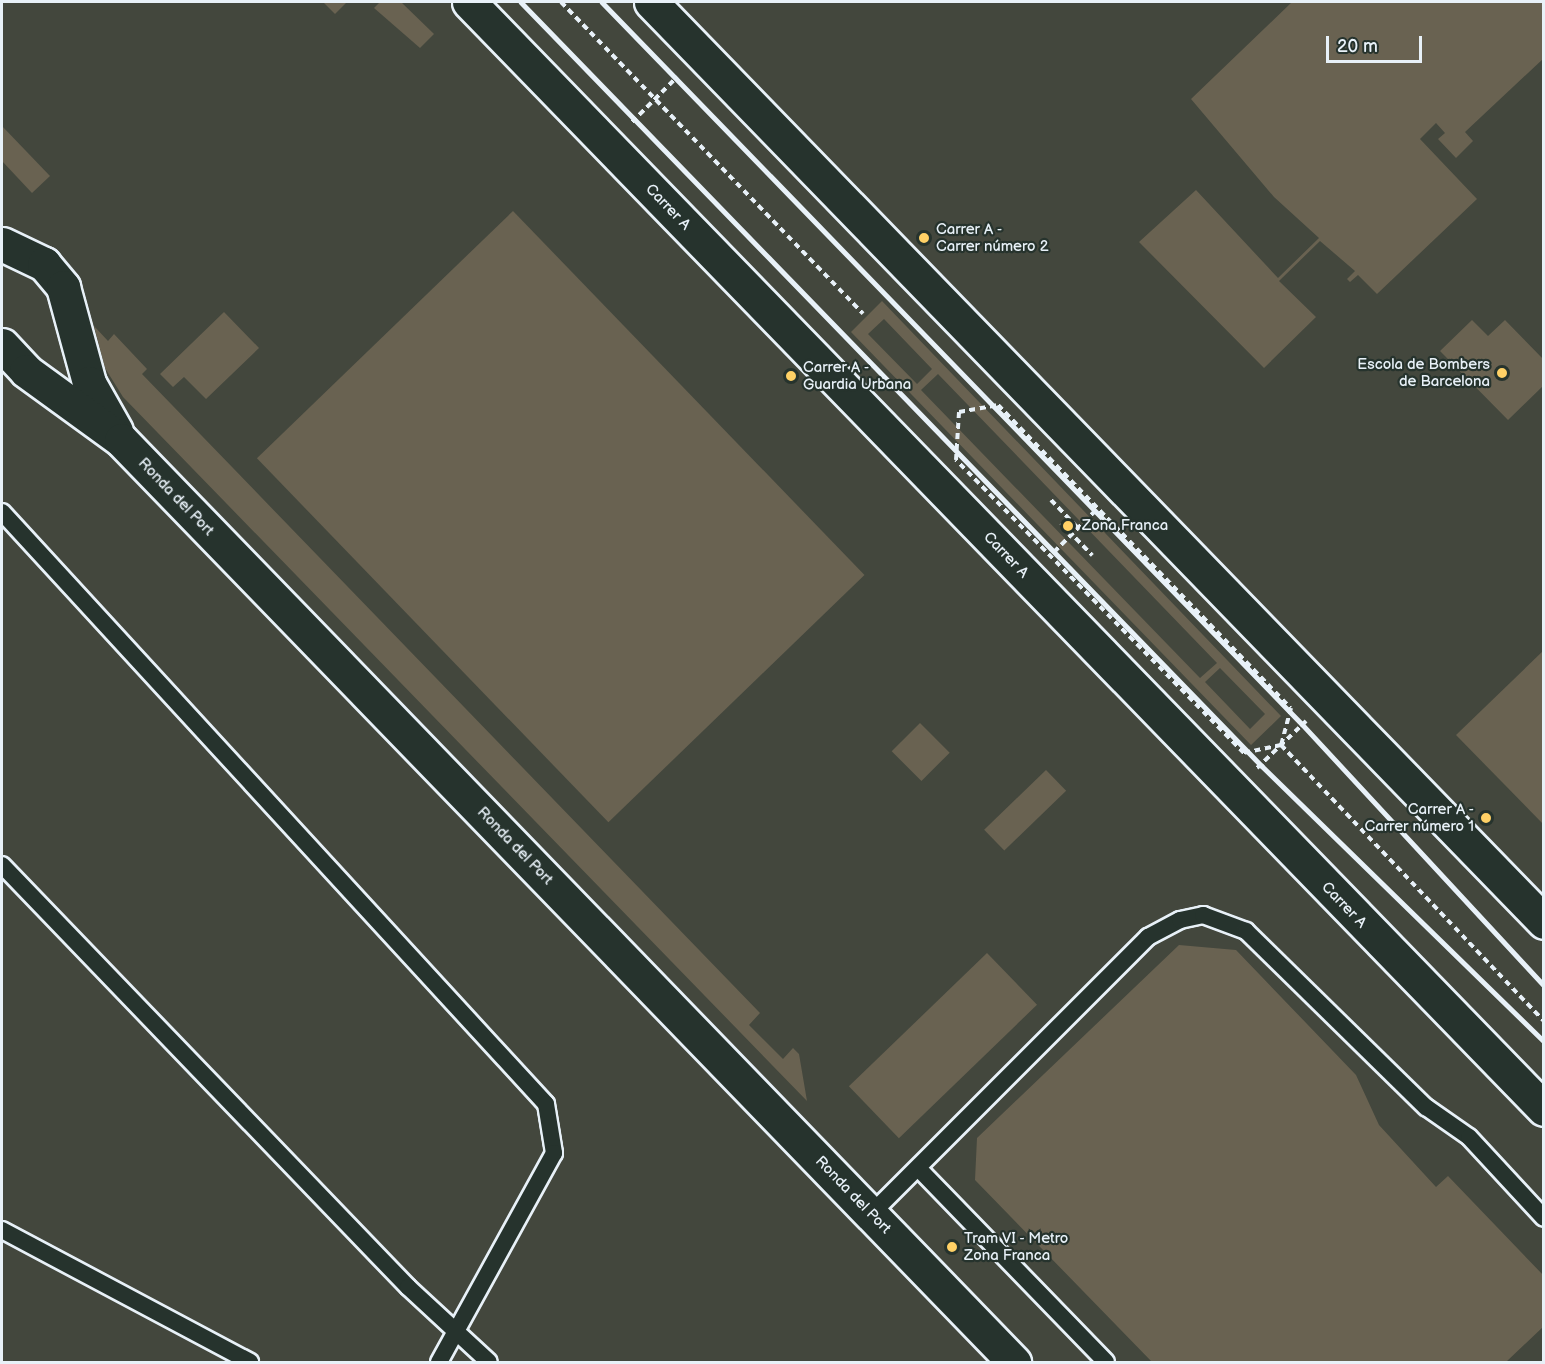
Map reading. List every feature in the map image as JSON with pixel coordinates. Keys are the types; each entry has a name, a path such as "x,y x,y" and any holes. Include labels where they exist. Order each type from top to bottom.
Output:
{"main road":[{"path":"651,2 688,56 1544,922"},
{"path":"674,2 688,56"},
{"name":"Carrer A","path":"484,7 1544,1109"},
{"path":"2,244 44,264 63,287 73,316 89,383 121,440"},
{"name":"Ronda del Port","path":"2,345 26,371 121,440 1014,1362"}],"lane":[{"path":"2,512 546,1104 554,1153 439,1362"},
{"path":"2,865 457,1332 489,1362"},
{"path":"2,874 37,901"},
{"path":"871,1214 1148,937 1180,920 1203,915 1246,931 1426,1107 1469,1137 1544,1218"},
{"path":"918,1168 1106,1362"},
{"path":"2,1230 250,1362"}],"path":[{"path":"561,2 863,314"},
{"path":"627,127 656,99 688,56"},
{"path":"1051,500 1077,528"},
{"path":"1053,552 1095,511"},
{"path":"1061,523 1092,555"},
{"path":"1252,773 1311,716"},
{"path":"1281,745 1544,1021"}],"shaded area":[{"path":"2,2 1543,2 1543,1362 2,1362"}],"building":[{"path":"323,2 347,2 335,14"},
{"path":"380,2 401,2 434,34 420,48 374,8"},
{"path":"1292,2 1544,2 1544,58 1465,132 1473,141 1456,158 1438,139 1445,133 1436,123 1420,139 1477,199 1377,294 1358,275 1350,282 1347,279 1355,271 1320,241 1279,281 1316,317 1264,368 1139,242 1196,190 1278,278 1319,238 1274,197 1191,99"},
{"path":"2,126 50,176 32,193 2,161"},
{"path":"513,211 864,575 608,822 257,458"},
{"path":"882,301 1281,716 1251,745 851,332","holes":["884,319 932,369 917,384 868,334","938,374 1217,663 1200,678 921,390","1220,668 1265,714 1250,729 1205,682"]},
{"path":"224,312 259,348 206,399 184,377 173,387 160,374"},
{"name":"Escola de Bombers de Barcelona","path":"1472,320 1488,336 1505,320 1544,360 1544,385 1508,420 1440,351"},
{"path":"94,326 108,341 114,334 147,369 142,374 760,1013 749,1025 783,1059 793,1048 799,1054 807,1101 123,397 105,368"},
{"path":"1544,650 1544,825 1456,735"},
{"path":"920,723 950,753 921,781 892,751"},
{"path":"1046,770 1066,791 1004,851 984,830"},
{"path":"1179,945 1236,950 1356,1075 1379,1125 1436,1187 1448,1176 1544,1276 1544,1326 1506,1362 1152,1362 975,1180 977,1138"},
{"path":"987,953 1037,1005 899,1138 849,1086"}],"railway":[{"path":"521,2 1262,766 1544,1041"},
{"path":"602,2 1302,724 1544,985"}],"place":[{"name":"Carrer A - Carrer número 2","path":"924,238"},
{"name":"Escola de Bombers de Barcelona","path":"1502,373"},
{"name":"Carrer A - Guardia Urbana","path":"791,376"},
{"name":"Zona Franca","path":"1068,526"},
{"name":"Carrer A - Carrer número 1","path":"1486,818"},
{"name":"Tram VI - Metro Zona Franca","path":"952,1247"}]}
